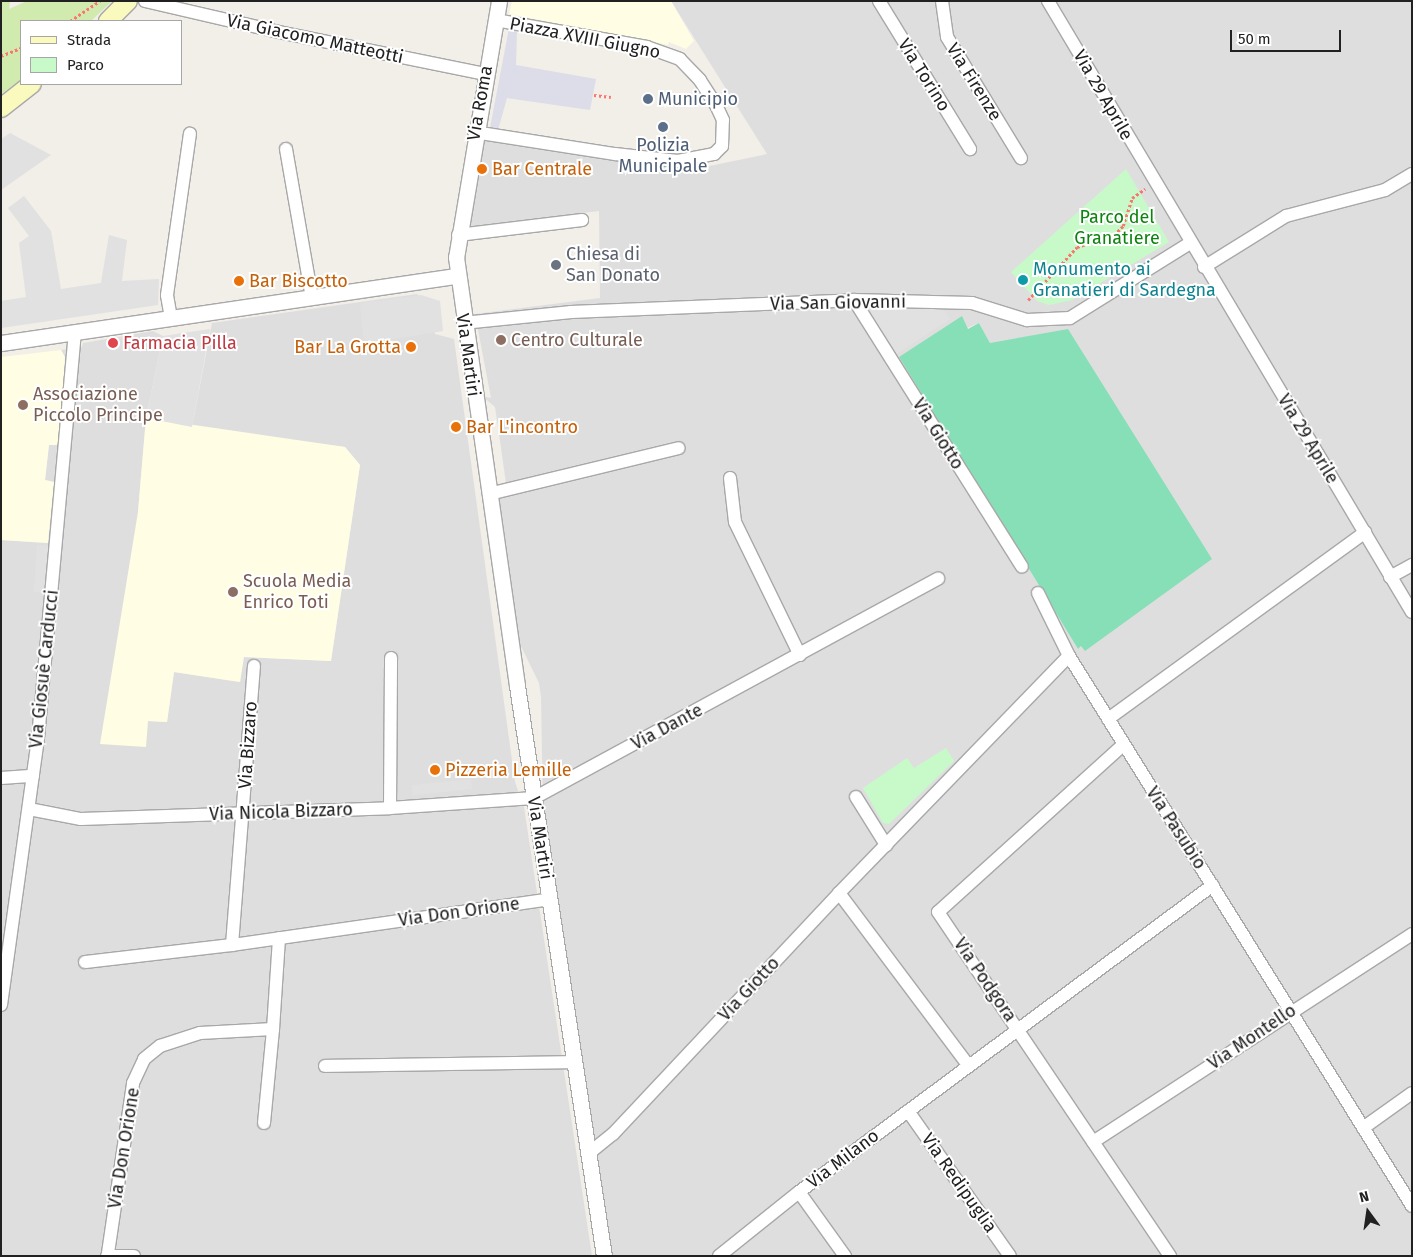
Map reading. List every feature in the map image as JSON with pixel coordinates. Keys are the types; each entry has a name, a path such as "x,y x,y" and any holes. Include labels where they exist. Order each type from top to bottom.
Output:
{"main road":[{"path":"109,20 128,1"},
{"path":"1,108 31,85"}],"street":[{"name":"Via Giacomo Matteotti","path":"145,1 279,32 485,74"},
{"name":"Via Roma","path":"458,276 458,235 474,132 499,1"},
{"name":"Via Torino","path":"879,1 970,148"},
{"name":"Via Firenze","path":"942,1 947,37 1021,158"},
{"name":"Via 29 Aprile","path":"1048,1 1204,267 1412,612"},
{"name":"Piazza XVIII Giugno","path":"474,132 615,154 678,160 714,154 722,146 723,120 716,105 700,80 680,59 647,47 495,20"},
{"path":"171,318 167,296 190,134"},
{"path":"286,149 312,298"},
{"path":"1204,267 1286,216 1385,190 1412,174"},
{"path":"458,235 582,220"},
{"name":"Via San Giovanni","path":"463,323 571,312 854,300 972,303 1028,320 1070,318 1190,243"},
{"path":"1,343 458,276"},
{"name":"Via Martiri","path":"458,276 463,323 604,1256"},
{"name":"Via Giotto","path":"854,300 1022,568"},
{"name":"Via Giosuè Carducci","path":"1,1005 34,776 75,332"},
{"path":"489,494 679,448"},
{"path":"730,478 735,522 800,655"},
{"path":"1038,594 1069,656 1108,719 1365,532"},
{"path":"1390,577 1412,565"},
{"name":"Via Dante","path":"534,798 938,579"},
{"name":"Via Giotto","path":"588,1154 612,1134 839,893 1069,656"},
{"path":"390,808 391,658"},
{"name":"Via Bizzaro","path":"232,945 254,666"},
{"name":"Via Pasubio","path":"1108,719 1412,1206"},
{"name":"Via Podgora","path":"1122,744 938,912 1170,1256"},
{"path":"1,778 34,776"},
{"path":"856,797 886,845"},
{"name":"Via Nicola Bizzaro","path":"29,809 81,819 390,808 534,798"},
{"name":"Via Milano","path":"719,1256 798,1192 1213,885"},
{"path":"839,893 969,1066"},
{"name":"Via Don Orione","path":"86,962 232,945 550,899"},
{"name":"Via Montello","path":"1093,1142 1291,1010 1412,934"},
{"path":"264,1123 279,938"},
{"name":"Via Don Orione","path":"107,1255 133,1083 144,1060 160,1046 200,1032 273,1029"},
{"path":"325,1066 576,1062"},
{"path":"1363,1128 1412,1093"},
{"name":"Via Redipuglia","path":"908,1111 1010,1256"},
{"path":"585,1134 612,1134"},
{"path":"798,1192 845,1256"},
{"path":"107,1255 134,1256"}],"path":[{"path":"72,20 100,1"},
{"path":"1,56 20,48"},
{"path":"594,95 612,97"},
{"path":"1028,300 1077,247 1114,235 1123,226 1132,198 1155,183"}],"shaded area":[{"path":"512,1 671,1 694,41 686,49 669,42 668,45 509,14"},
{"path":"671,1 1412,1 1412,1256 612,1256 543,810 541,697 539,683 518,640 497,505 506,483 495,407 482,396 491,398 475,314 600,298 599,211 467,227 481,136 700,168 767,154","holes":["979,323 990,343 1081,646 1078,649 899,357"]},
{"path":"509,28 517,31 516,65 596,79 590,110 507,98 498,130 490,128"},
{"path":"10,133 51,155 1,190 1,139"},
{"path":"24,196 51,231 61,289 101,283 109,235 127,240 122,281 159,279 158,305 1,328 1,301 26,297 19,243 29,236 8,208"},
{"path":"417,294 424,303 430,303 435,334 454,339 515,782 524,807 592,1256 1,1256 1,540 47,543 53,482 45,480 49,444 58,445 65,357 61,350 82,347 83,343 153,331 163,336 146,418 138,512 148,721 167,722 174,672 240,682 243,657 331,661 360,465 345,447 192,427 212,323"},
{"path":"421,295 440,301 443,331 364,344 360,303"},
{"path":"865,307 943,309 950,319 895,355"},
{"path":"210,329 192,427 146,418 163,336"},
{"path":"61,350 65,357 59,445 49,445 45,480 54,482 48,543 1,540 1,357"},
{"name":"Scuola Media Enrico Toti","path":"146,418 345,447 360,465 331,661 244,657 240,682 174,672 167,722 148,721 146,747 100,744 138,512"},
{"path":"37,545 50,546 47,593 34,592"},
{"path":"471,779 472,789 412,795 411,785"}],"green space":[{"path":"1,1 10,1 9,9 27,1 112,1 92,20 20,20 20,81 1,94"},
{"name":"Parco del Granatiere","path":"1126,169 1169,242 1072,300 1049,305 1037,301 1011,272"},
{"path":"962,316 968,329 979,323 990,343 1068,329 1212,559 1085,651 1081,646 1078,649 899,357"},
{"path":"946,748 954,761 889,824 883,823 863,788 907,758 914,768"}],"place":[{"name":"Municipio","path":"648,99"},
{"name":"Polizia Municipale","path":"663,127"},
{"name":"Bar Centrale","path":"482,169"},
{"name":"Chiesa di San Donato","path":"556,265"},
{"name":"Monumento ai Granatieri di Sardegna","path":"1023,280"},
{"name":"Bar Biscotto","path":"239,281"},
{"name":"Centro Culturale","path":"501,340"},
{"name":"Farmacia Pilla","path":"113,343"},
{"name":"Bar La Grotta","path":"411,347"},
{"name":"Associazione Piccolo Principe","path":"23,405"},
{"name":"Bar L'incontro","path":"456,427"},
{"name":"Scuola Media Enrico Toti","path":"233,592"},
{"name":"Pizzeria Lemille","path":"435,770"}]}
